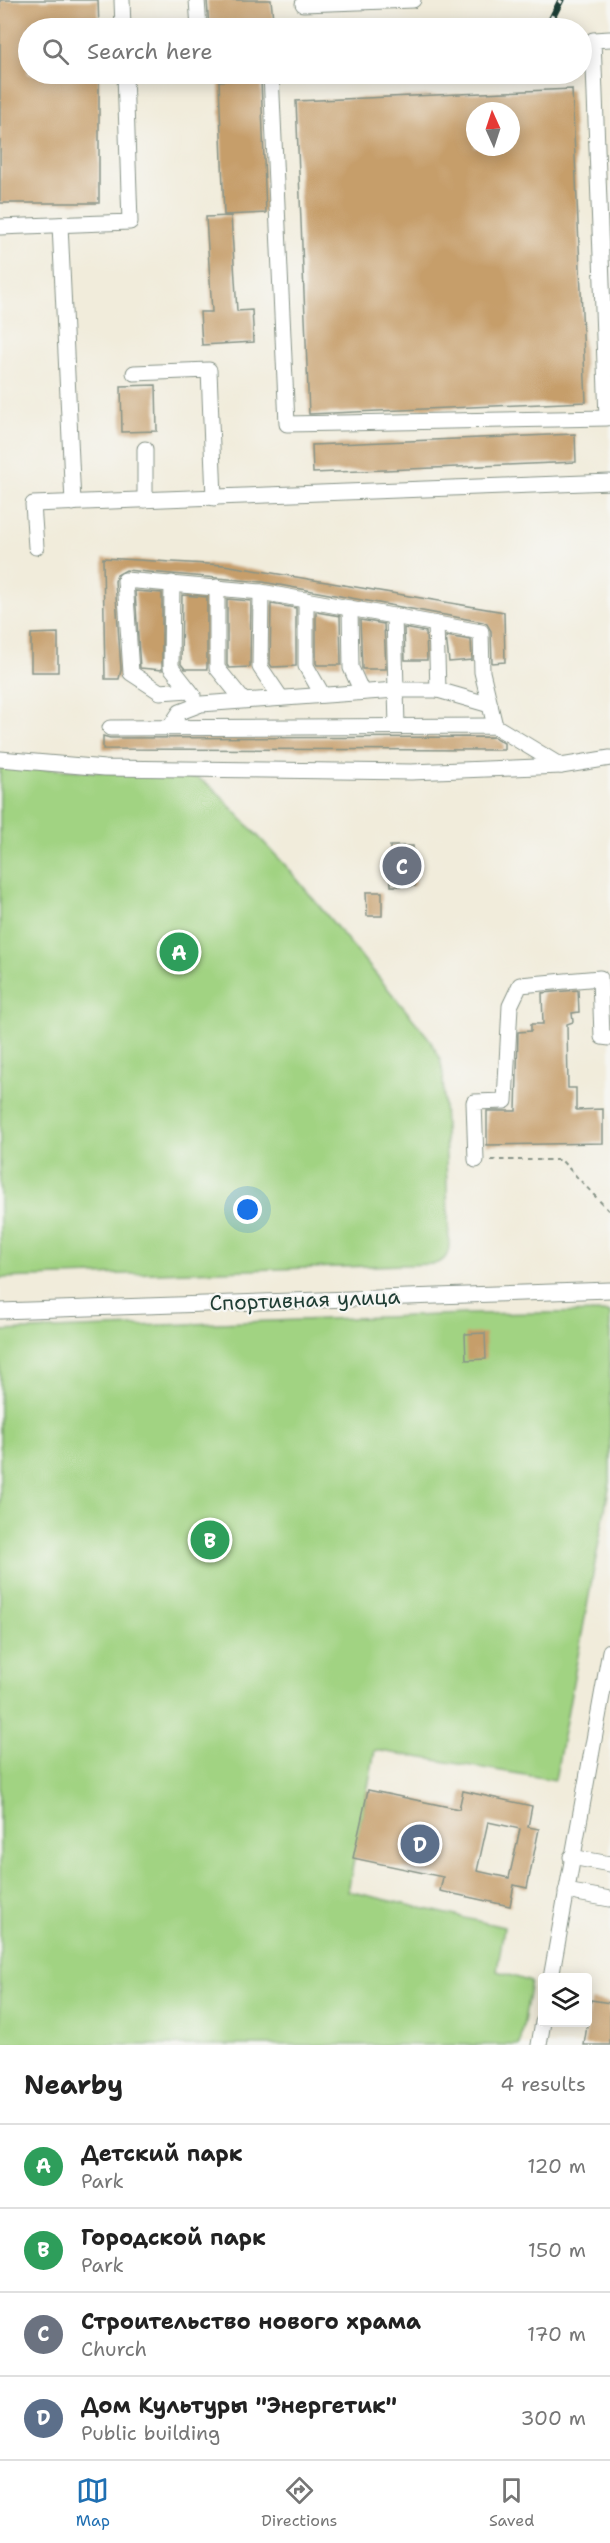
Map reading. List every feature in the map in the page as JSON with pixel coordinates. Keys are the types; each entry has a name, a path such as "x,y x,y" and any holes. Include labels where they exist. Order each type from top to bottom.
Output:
{"street":[{"path":"122,0 123,18"},
{"path":"197,0 198,18"},
{"path":"303,4 413,0"},
{"path":"592,43 593,40 610,39"},
{"path":"0,227 130,222 125,84"},
{"path":"271,84 287,424 607,418 608,383 589,84"},
{"path":"60,225 73,503"},
{"path":"134,373 209,370 214,498"},
{"path":"145,449 145,500"},
{"path":"36,547 33,504 610,482"},
{"path":"189,690 160,692 131,673 125,580 217,586 261,592 482,632 482,672 495,726"},
{"path":"172,583 171,667 201,704"},
{"path":"217,586 217,668 243,700"},
{"path":"261,592 260,667 281,698"},
{"path":"306,600 306,666 322,694"},
{"path":"350,608 351,668 362,692"},
{"path":"394,616 397,726"},
{"path":"436,624 438,690"},
{"path":"170,727 180,712 201,704 322,694 438,690 490,705"},
{"path":"110,728 495,726 561,766"},
{"path":"0,759 105,768 411,772 561,766 610,758"},
{"path":"476,1160 474,1102 506,1101 510,1006 520,985 600,978 602,1037 610,1038"},
{"name":"Спортивная улица","path":"0,1311 610,1290"},
{"path":"552,1973 610,1651"},
{"path":"571,1857 610,1864"},
{"path":"566,1891 610,1899"},
{"path":"539,2045 542,2027"}],"path":[{"path":"476,1160 561,1160 610,1212"}],"green space":[{"path":"19,767 198,778 215,790 286,866 428,1037 440,1058 443,1074 449,1244 444,1260 434,1264 0,1278 0,768"},
{"path":"610,1312 610,1482 555,1780 375,1750 348,1891 504,1927 497,1971 531,1982 520,2045 0,2045 0,1331 467,1314"}],"building":[{"path":"0,0 98,0 99,18 18,18 18,84 99,84 99,203 0,203"},
{"path":"207,0 271,0 273,18 208,18"},
{"path":"219,84 261,84 266,213 224,215"},
{"path":"572,89 586,402 309,414 296,101"},
{"path":"231,216 237,311 252,310 254,342 202,345 200,312 212,312 206,217"},
{"path":"156,385 157,431 122,432 121,386"},
{"path":"575,434 576,462 313,473 312,445"},
{"path":"103,558 224,565 504,612 505,662 492,663 491,631 483,622 263,582 126,570 117,575 115,581 121,670 119,679 105,679"},
{"path":"135,591 162,593 162,670 140,668"},
{"path":"182,595 207,597 207,669 185,669 181,664"},
{"path":"227,599 251,601 250,667 229,668 227,665"},
{"path":"271,604 296,608 296,666 272,667 270,664"},
{"path":"316,612 340,616 341,665 317,665 316,663"},
{"path":"360,620 384,624 386,669 362,669"},
{"path":"404,628 426,632 427,660 405,660"},
{"path":"58,633 58,672 31,672 31,634"},
{"path":"446,636 471,640 472,660 449,662"},
{"path":"103,736 110,738 494,737 504,743 504,750 103,749"},
{"path":"390,846 413,846 415,886 391,886"},
{"path":"366,892 382,892 382,916 367,916"},
{"path":"578,990 579,1012 572,1013 573,1022 567,1024 568,1088 576,1088 576,1110 603,1109 603,1143 487,1145 487,1111 516,1111 518,1032 531,1031 531,1024 543,1024 542,993"},
{"path":"485,1333 486,1359 466,1360 465,1334"},
{"path":"368,1790 459,1809 463,1791 532,1806 528,1827 539,1829 527,1888 514,1885 510,1906 440,1891 443,1877 353,1858","holes":["488,1822 520,1829 509,1878 477,1871"]},
{"path":"592,2000 610,2003 610,2045 584,2045 587,2027 592,2027"}],"railway":[{"path":"552,18 561,0"}],"place":[{"name":"Строительство нового храма","path":"402,866"},
{"name":"Детский парк","path":"179,952"},
{"name":"Городской парк","path":"210,1540"},
{"name":"Дом Культуры \"Энергетик\"","path":"420,1844"}]}
